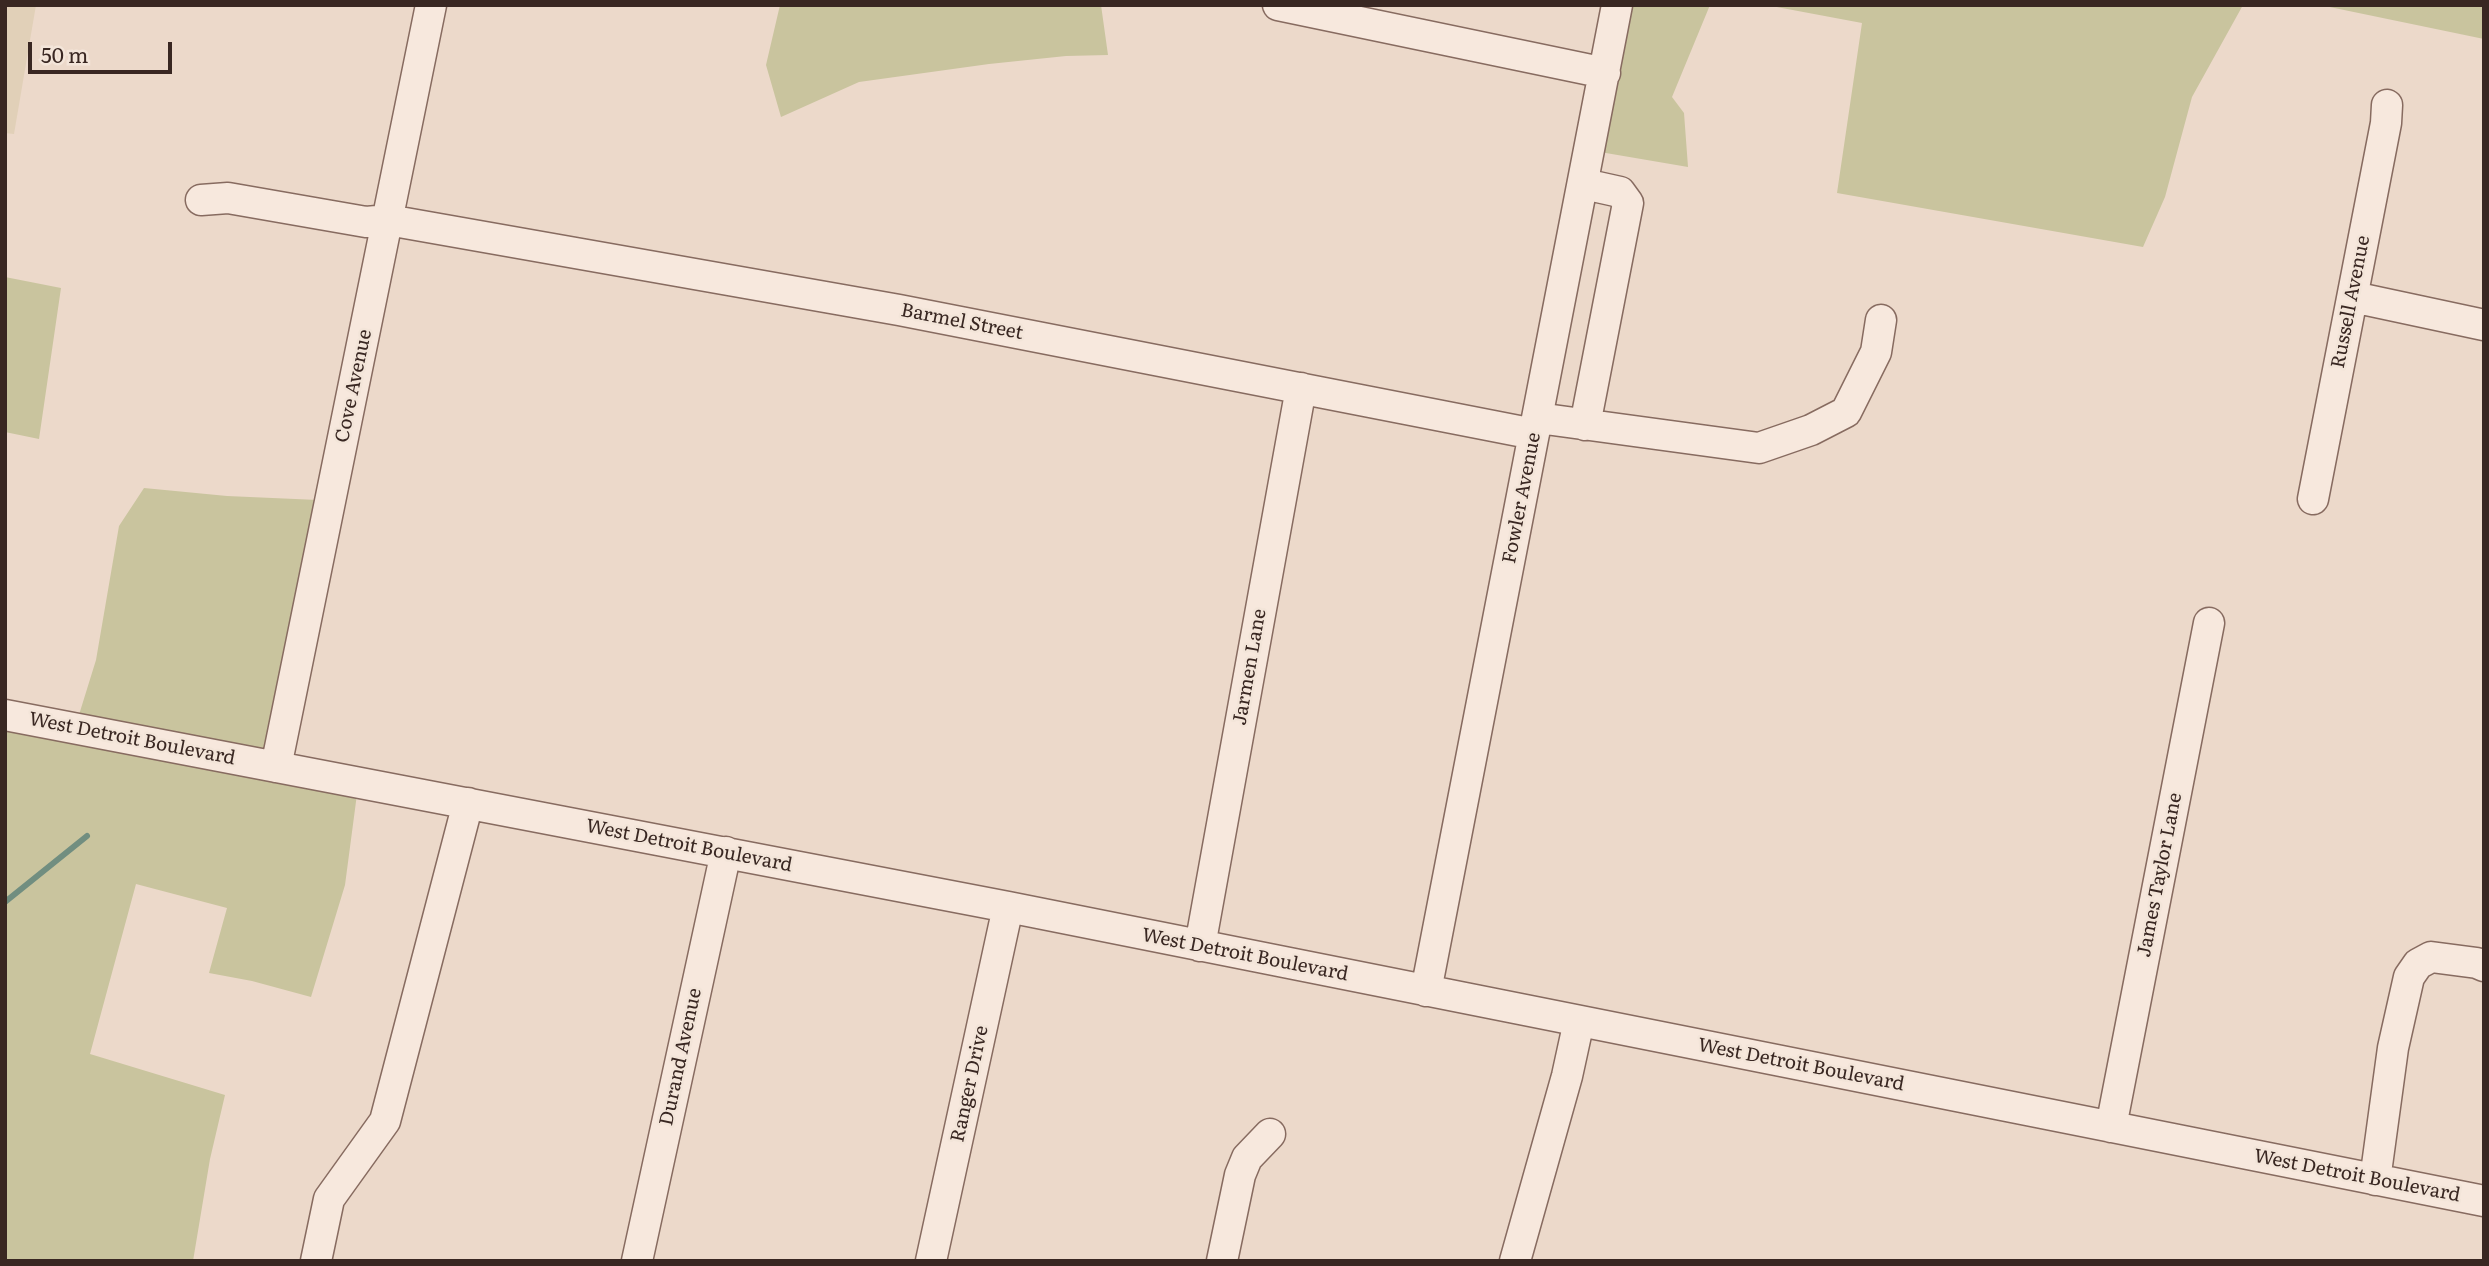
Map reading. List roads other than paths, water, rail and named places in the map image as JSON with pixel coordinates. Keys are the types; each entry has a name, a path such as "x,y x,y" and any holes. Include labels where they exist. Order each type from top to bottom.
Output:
{"street":[{"name":"Cove Avenue","path":"275,767 431,5"},
{"path":"1279,5 1605,73"},
{"name":"Fowler Avenue","path":"1426,991 1617,5"},
{"name":"Russell Avenue","path":"2313,499 2387,105"},
{"path":"1584,184 1620,192 1628,204 1585,425"},
{"name":"Barmel Street","path":"201,200 228,198 366,222 388,219 899,310 1301,388 1536,426 1585,425 1759,448 1811,430 1846,412 1877,352 1881,320"},
{"path":"2353,297 2484,325"},
{"name":"Jarmen Lane","path":"1200,946 1301,388"},
{"name":"James Taylor Lane","path":"2111,1127 2209,623"},
{"name":"West Detroit Boulevard","path":"5,715 1008,907 2484,1201"},
{"path":"316,1261 329,1199 385,1121 468,803"},
{"name":"Durand Avenue","path":"637,1261 726,852"},
{"name":"Ranger Drive","path":"931,1261 1008,907"},
{"path":"2375,1180 2393,1048 2409,977 2418,964 2431,957 2450,958 2484,966"},
{"path":"1515,1261 1567,1076 1579,1021"},
{"path":"1222,1261 1240,1175 1247,1158 1270,1133"}],"waterway":[{"path":"5,902 87,836"}]}
